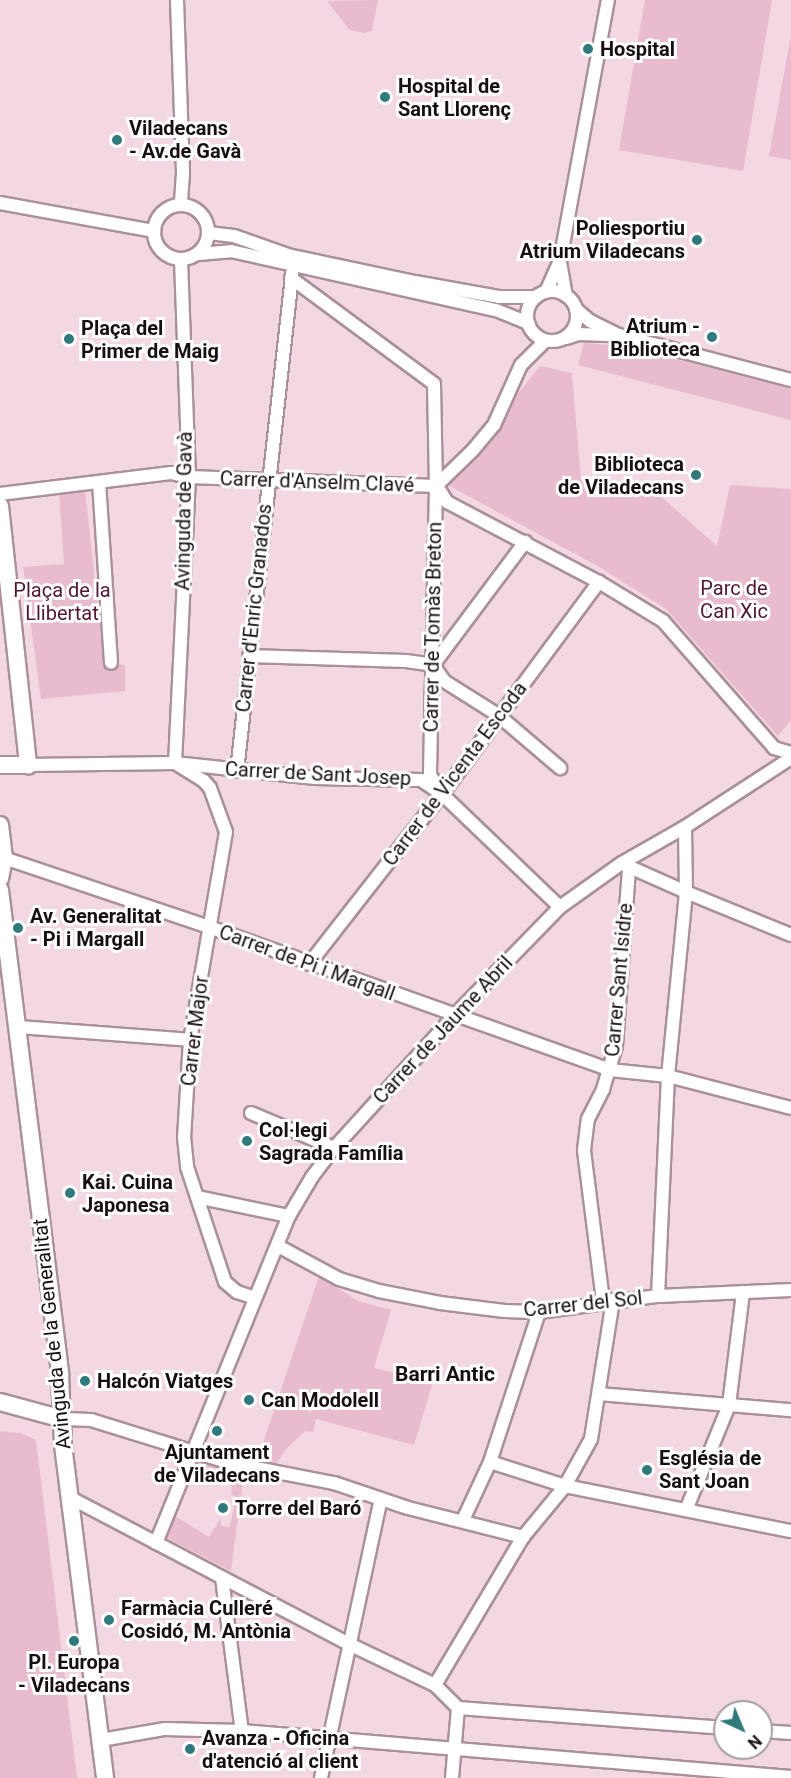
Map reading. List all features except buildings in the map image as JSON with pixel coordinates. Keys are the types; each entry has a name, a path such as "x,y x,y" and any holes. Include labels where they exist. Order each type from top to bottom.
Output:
{"street":[{"path":"177,0 183,173 181,205"},
{"path":"528,323 528,309 541,294 560,261 608,0"},
{"path":"0,203 154,231"},
{"path":"199,254 208,241 209,233 204,216 190,206 181,205 166,210 156,223 154,231 158,248 172,258 181,260 199,254 231,251 292,272 496,310 528,323 538,337 545,341"},
{"path":"209,233 234,236 288,255 499,297 566,295"},
{"name":"Avinguda de Gavà","path":"175,763 189,477 181,260"},
{"path":"560,261 566,295 576,309 590,321 619,335 791,380"},
{"name":"Carrer de Tomàs Breton","path":"292,272 434,384 436,486 430,775 442,794"},
{"name":"Carrer d'Enric Granados","path":"237,771 292,272"},
{"path":"565,338 576,326 576,309"},
{"path":"436,486 473,450 494,425 521,365 545,341 578,334 619,335"},
{"name":"Carrer d'Anselm Clavé","path":"0,494 171,473 189,477 436,486 447,502 599,582 663,621 774,748 791,753"},
{"path":"99,482 111,663"},
{"path":"0,506 28,765 0,765"},
{"path":"433,665 525,542"},
{"name":"Carrer de Vicenta Escoda","path":"309,964 442,794 498,715 599,582"},
{"path":"249,656 406,661 433,665 444,681 498,715 560,768"},
{"path":"658,1296 668,1076 686,892 685,827 791,758"},
{"name":"Carrer de Sant Josep","path":"28,765 175,763 315,778 420,780 442,794 560,907"},
{"name":"Carrer Major","path":"175,763 204,781 210,788 226,832 190,1040 184,1137 187,1167 225,1282 237,1292 255,1298"},
{"path":"0,825 4,858 0,879"},
{"name":"Carrer de Jaume Abril","path":"156,1544 289,1216 312,1177 334,1148 454,1016 560,907 685,827"},
{"name":"Carrer de Pi i Margall","path":"4,858 209,927 610,1070 668,1076 791,1108"},
{"path":"625,866 791,935"},
{"name":"Carrer Sant Isidre","path":"435,1685 523,1537 565,1486 591,1439 599,1394 608,1301 584,1150 588,1119 610,1070 616,1046 625,866"},
{"name":"Avinguda de la Generalitat","path":"0,890 63,1419 63,1445 69,1497 105,1778"},
{"path":"18,1027 190,1040"},
{"path":"251,1113 334,1148"},
{"path":"197,1197 289,1216"},
{"name":"Carrer del Sol","path":"278,1245 339,1279 379,1291 440,1303 505,1311 539,1312 658,1296 791,1290"},
{"path":"686,1510 729,1405 743,1292"},
{"path":"463,1520 490,1462 539,1312"},
{"path":"599,1394 791,1410"},
{"path":"0,1402 63,1419 91,1420 260,1471 334,1484 523,1537"},
{"path":"490,1462 565,1486 791,1531"},
{"path":"69,1497 351,1645 435,1685 458,1708 713,1727"},
{"path":"321,1778 381,1499"},
{"path":"222,1578 242,1731"},
{"path":"452,1778 458,1708"},
{"path":"101,1740 165,1729 242,1731 330,1737 681,1773 791,1777"},
{"path":"773,1732 791,1733"}],"green space":[{"path":"378,0 372,31 364,33 350,30 327,1"},
{"path":"645,0 772,0 743,171 619,150"},
{"path":"791,35 791,160 769,156"},
{"path":"584,343 626,346 791,389 791,420 578,365"},
{"name":"Parc de Can Xic","path":"540,366 572,373 581,481 649,486 717,546 730,485 791,489 791,720 778,736 666,609 601,568 446,484"},
{"name":"Plaça de la Llibertat","path":"85,490 104,663 125,665 125,691 41,699 23,567 64,564 59,491"},
{"path":"319,1276 358,1301 391,1310 374,1368 419,1378 432,1385 414,1445 316,1419 313,1432 305,1431 286,1449 275,1466 262,1463 266,1451 261,1449"},
{"path":"0,1431 20,1433 36,1440 77,1778 0,1778"},
{"path":"199,1461 244,1473 231,1571 165,1537 169,1518 194,1465","holes":["191,1475 232,1486 231,1495 236,1496 230,1527 221,1526 221,1518 209,1537 173,1515"]}],"place":[{"name":"Hospital","path":"588,49"},
{"name":"Hospital de Sant Llorenç","path":"385,97"},
{"name":"Viladecans - Av.de Gavà","path":"117,140"},
{"name":"Poliesportiu Atrium Viladecans","path":"697,240"},
{"name":"Atrium - Biblioteca","path":"712,337"},
{"name":"Plaça del Primer de Maig","path":"69,339"},
{"name":"Biblioteca de Viladecans","path":"696,475"},
{"name":"Av. Generalitat - Pi i Margall","path":"18,928"},
{"name":"Col·legi Sagrada Família","path":"247,1141"},
{"name":"Kai. Cuina Japonesa","path":"70,1193"},
{"name":"Halcón Viatges","path":"85,1381"},
{"name":"Can Modolell","path":"249,1400"},
{"name":"Ajuntament de Viladecans","path":"217,1431"},
{"name":"Església de Sant Joan","path":"647,1470"},
{"name":"Torre del Baró","path":"223,1508"},
{"name":"Farmàcia Culleré Cosidó, M. Antònia","path":"109,1620"},
{"name":"Pl. Europa - Viladecans","path":"74,1641"},
{"name":"Avanza - Oficina d'atenció al client","path":"190,1749"}],"district":[{"name":"Barri Antic","path":"445,1374"}]}
